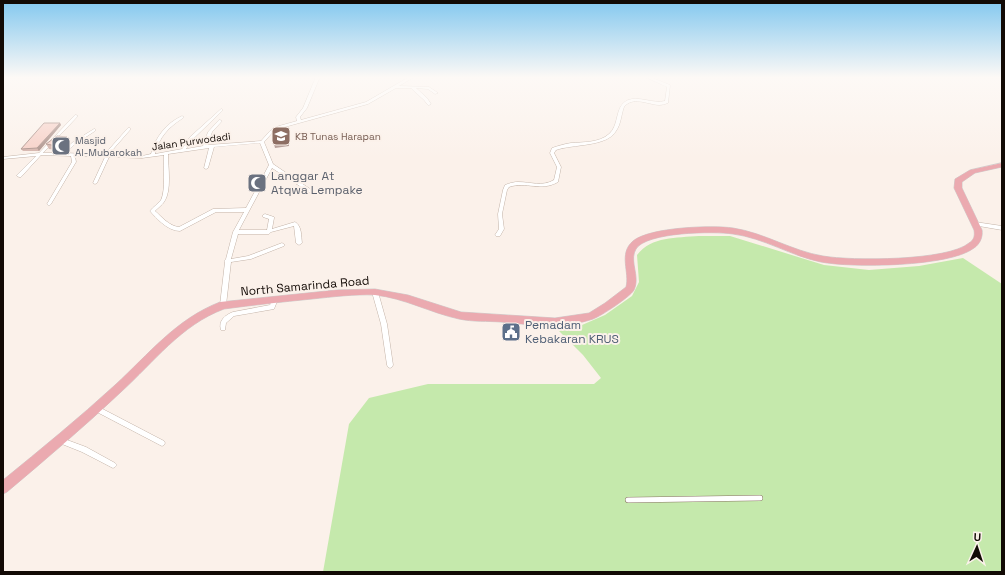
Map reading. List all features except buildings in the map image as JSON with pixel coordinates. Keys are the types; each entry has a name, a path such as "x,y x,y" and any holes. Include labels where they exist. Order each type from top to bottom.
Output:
{"highway":[{"name":"North Samarinda Road","path":"3,488 95,408 179,331 204,312 223,305 336,293 375,292 408,299 461,316 555,322 569,321 591,316 608,306 630,289 632,276 629,260 632,248 644,238 672,232 705,230 734,231 811,256 837,261 864,262 936,257 958,253 973,246 978,239 979,234 958,188 958,181 977,170 1002,165"}],"street":[{"path":"298,122 298,117 307,104"},
{"path":"314,193 271,166 262,142 276,129 364,104"},
{"path":"498,235 502,229 500,214 507,186 520,183 547,185 556,181 559,167 552,153 554,149 580,142 598,141 608,138 616,129 622,107 626,104"},
{"path":"184,149 191,138 220,110"},
{"path":"19,176 76,116"},
{"path":"153,155 156,143 163,131 182,117"},
{"path":"205,146 210,132 220,121"},
{"path":"95,183 107,155 129,129"},
{"path":"62,155 74,143 94,130"},
{"name":"Jalan Purwodadi","path":"3,158 39,154 139,157 205,146 262,142"},
{"path":"206,168 212,146"},
{"path":"166,153 164,197 152,211 171,226 177,230 180,229 216,210 247,210"},
{"path":"49,204 74,162 73,155"},
{"path":"223,305 228,261 236,232 271,166"},
{"path":"265,216 272,218 269,232"},
{"path":"236,232 269,232 295,224 297,226 299,242"},
{"path":"975,224 1002,228"},
{"path":"228,261 249,258 282,245"},
{"path":"375,292 384,324 390,365"},
{"path":"223,328 223,323 229,316 272,307 275,299"},
{"path":"95,408 162,443"},
{"path":"58,440 84,449 113,465"},
{"path":"628,500 760,498"}],"green space":[{"path":"699,236 730,236 824,265 869,270 919,266 963,258 1002,284 1002,572 323,572 349,424 369,398 428,384 594,384 601,378 583,355 554,326 582,325 605,315 632,296 639,282 637,255 650,244 665,239"}],"place":[{"name":"KB Tunas Harapan","path":"281,136"},
{"name":"Masjid Al-Mubarokah","path":"61,146"},
{"name":"Langgar At Atqwa Lempake","path":"257,183"},
{"name":"Pemadam Kebakaran KRUS","path":"511,332"}]}
